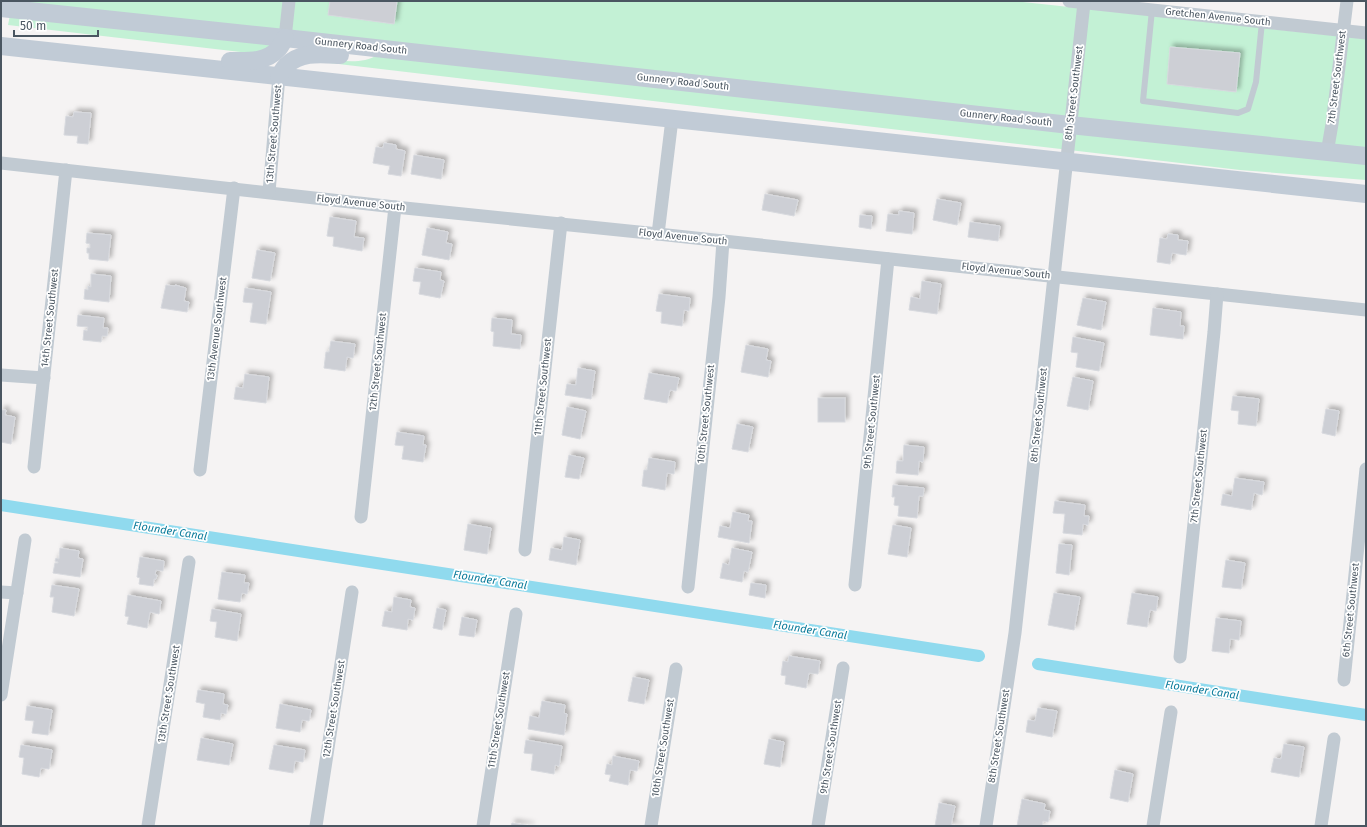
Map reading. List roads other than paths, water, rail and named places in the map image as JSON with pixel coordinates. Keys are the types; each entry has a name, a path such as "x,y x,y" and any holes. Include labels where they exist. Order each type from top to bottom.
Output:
{"main road":[{"name":"Gunnery Road South","path":"1,7 1070,125 1366,156"},
{"path":"195,68 207,61 257,61 270,56 279,49 285,38"},
{"path":"1,46 195,68 1066,160 1366,194"},
{"path":"279,76 286,66 298,57 319,54 354,56 370,53 377,48"}],"street":[{"path":"1,7 2,1"},
{"path":"285,38 289,1"},
{"name":"Gretchen Avenue South","path":"1069,1 1366,33"},
{"name":"7th Street Southwest","path":"1327,153 1347,1"},
{"name":"8th Street Southwest","path":"986,826 1015,633 1084,3"},
{"name":"13th Street Southwest","path":"269,192 279,76"},
{"path":"658,234 672,119"},
{"name":"Floyd Avenue South","path":"1,163 395,207 561,223 1366,310"},
{"name":"14th Street Southwest","path":"34,467 66,170"},
{"name":"13th Avenue Southwest","path":"200,470 234,188"},
{"name":"12th Street Southwest","path":"361,517 395,207"},
{"name":"11th Street Southwest","path":"525,550 561,223"},
{"name":"10th Street Southwest","path":"688,587 719,297 723,241"},
{"name":"9th Street Southwest","path":"855,585 888,259"},
{"name":"7th Street Southwest","path":"1180,657 1217,294"},
{"path":"1,375 44,378"},
{"name":"6th Street Southwest","path":"1344,680 1366,469"},
{"path":"1,695 25,540"},
{"name":"13th Street Southwest","path":"148,826 189,562"},
{"path":"1,592 17,593"},
{"name":"12th Street Southwest","path":"316,826 352,592"},
{"name":"11th Street Southwest","path":"483,826 516,614"},
{"name":"9th Street Southwest","path":"818,826 843,668"},
{"name":"10th Street Southwest","path":"651,826 676,669"},
{"path":"1153,826 1171,712"},
{"path":"1321,826 1334,740"}],"lane":[{"path":"1152,10 1143,101 1238,113 1248,109 1256,82 1262,22"}],"waterway":[{"name":"Flounder Canal","path":"1,505 979,656"},
{"name":"Flounder Canal","path":"1038,664 1366,715"}]}
